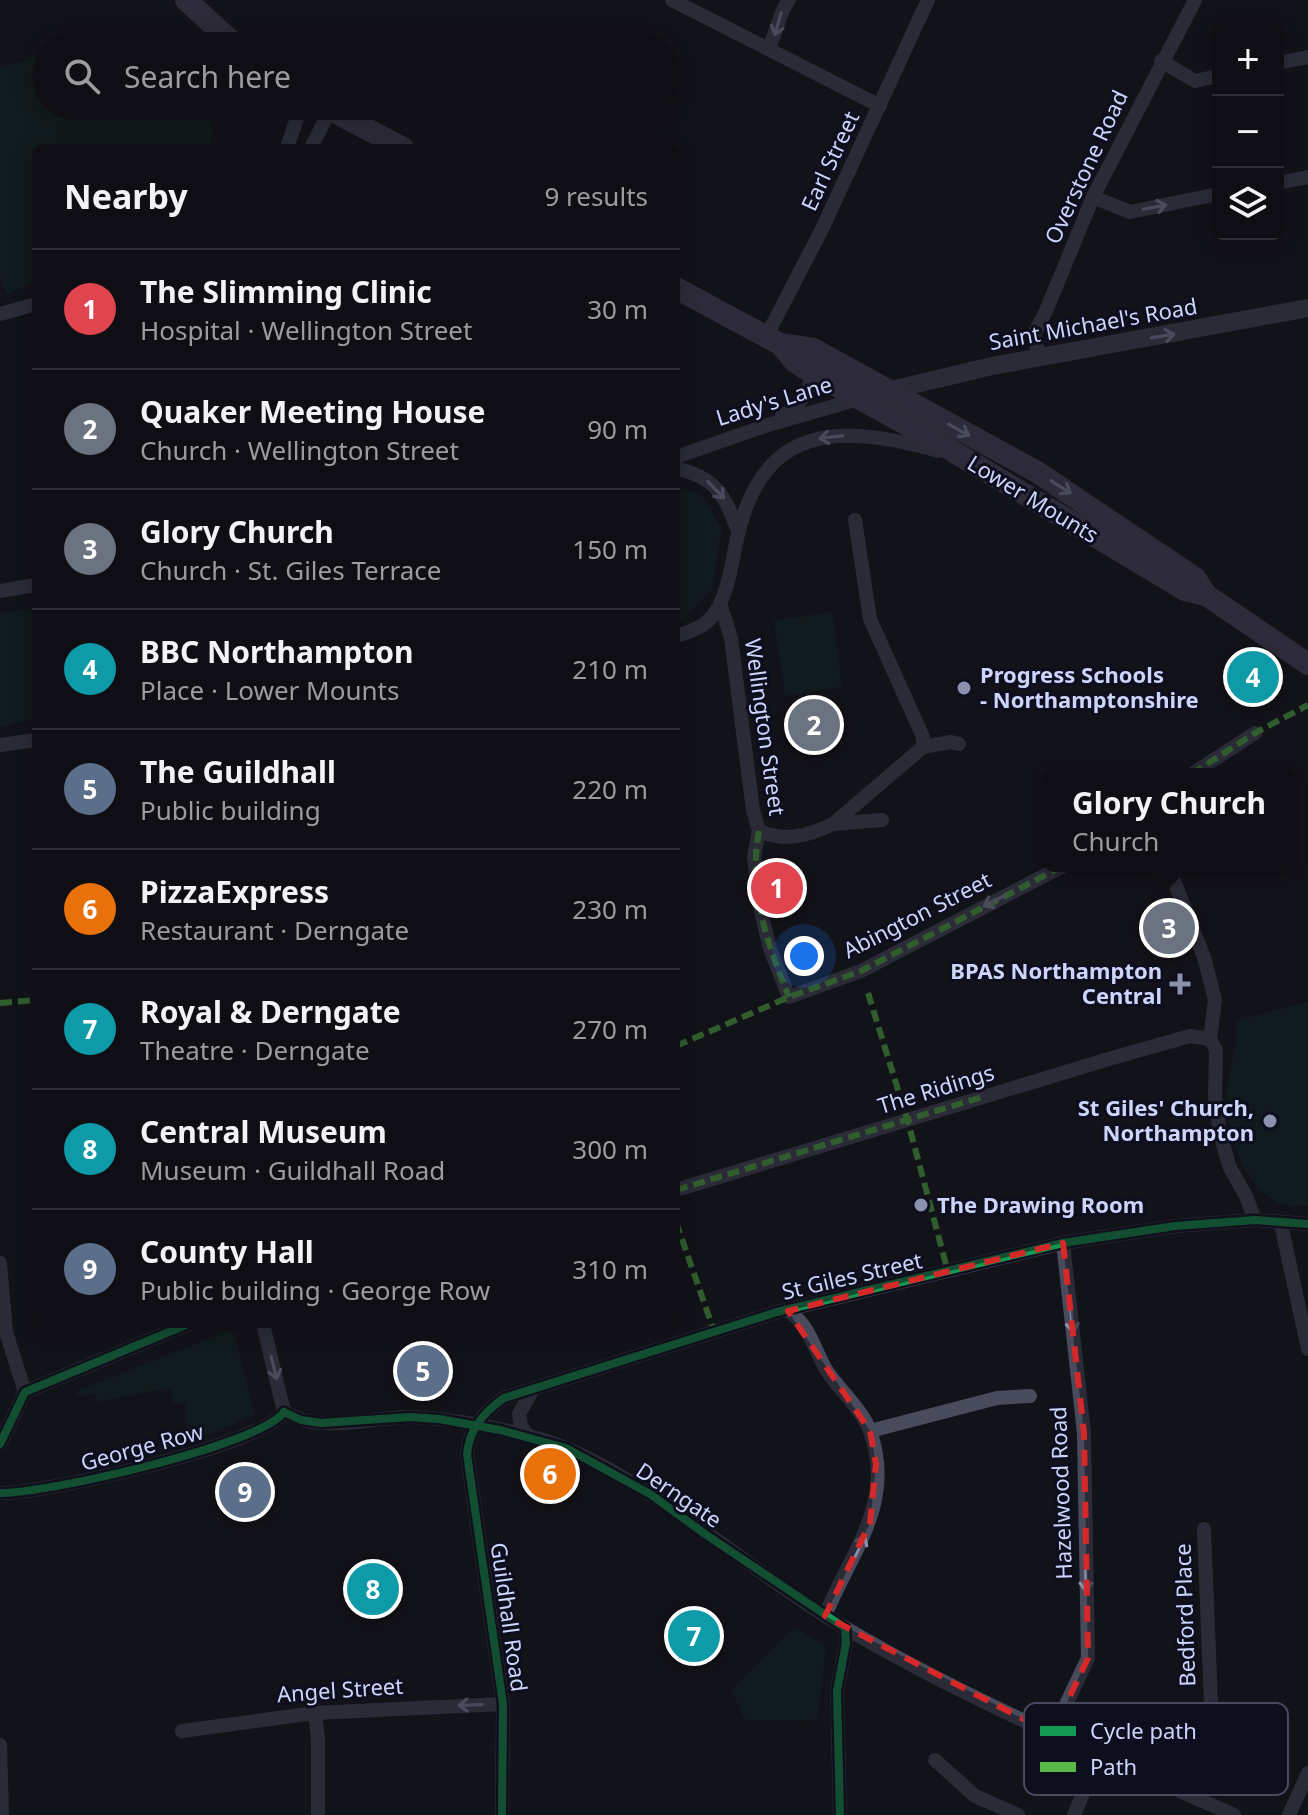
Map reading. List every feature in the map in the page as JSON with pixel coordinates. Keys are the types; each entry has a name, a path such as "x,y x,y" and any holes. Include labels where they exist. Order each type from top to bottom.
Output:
{"main road":[{"path":"186,0 225,32"},
{"path":"349,120 395,144"},
{"path":"680,290 773,340"},
{"name":"Lower Mounts","path":"773,340 806,369 934,440 1185,590 1206,595 1308,664"},
{"name":"Lower Mounts","path":"773,340 813,349 1037,472 1195,578 1206,595"}],"street":[{"path":"672,0 880,106"},
{"path":"768,49 789,0"},
{"name":"Earl Street","path":"773,340 928,0"},
{"name":"Overstone Road","path":"1039,357 1034,334 1093,197 1195,0"},
{"path":"1284,62 1308,57"},
{"path":"1161,61 1195,81 1212,77"},
{"path":"288,144 296,120"},
{"path":"312,144 322,120"},
{"path":"1284,182 1308,177"},
{"path":"1093,197 1130,212 1212,195"},
{"path":"0,314 32,305"},
{"name":"Saint Michael's Road","path":"887,391 1039,357 1308,308"},
{"path":"768,425 798,407 808,392 811,379 806,369"},
{"path":"934,440 927,428 925,411 934,388 948,376"},
{"name":"Lady's Lane","path":"680,456 768,425 887,391"},
{"path":"680,635 701,627 712,618 726,587 738,531 751,497 771,465 783,453 815,438 866,436 908,442 964,458"},
{"path":"680,469 700,475 721,491 738,531"},
{"path":"855,520 870,619 923,737 923,747"},
{"path":"0,591 32,586"},
{"name":"Wellington Street","path":"720,603 731,638 753,810 759,831 754,856 760,907 770,949 789,997"},
{"path":"1201,768 1255,733"},
{"path":"0,745 32,741"},
{"path":"759,831 770,836 790,837 818,831 833,824 923,747 951,742 959,744"},
{"path":"833,824 882,820"},
{"name":"Abington Street","path":"789,997 861,971 1051,872"},
{"path":"1170,872 1194,930 1215,1000 1210,1039 1216,1050 1215,1096 1220,1134 1230,1168 1255,1220"},
{"name":"The Ridings","path":"680,1189 1112,1058 1190,1036 1210,1039"},
{"name":"St Giles Street","path":"476,1426 504,1398 714,1331 1063,1243 1175,1226 1255,1220 1308,1224"},
{"path":"1281,1224 1308,1349"},
{"name":"Hazelwood Road","path":"1063,1243 1084,1433 1088,1658 1067,1703"},
{"path":"0,1263 6,1332 25,1392"},
{"path":"788,1311 804,1326 827,1371 870,1431 876,1464 876,1497 872,1515 825,1616"},
{"path":"0,1444 25,1392 178,1328"},
{"path":"264,1328 285,1411"},
{"path":"529,1438 521,1426 519,1414 532,1391"},
{"path":"870,1431 997,1398 1030,1396"},
{"name":"Derngate","path":"285,1411 301,1420 321,1423 410,1417 476,1426 566,1448 650,1494 845,1628 1024,1720"},
{"name":"George Row","path":"0,1493 72,1485 196,1453 265,1427 285,1411"},
{"name":"Guildhall Road","path":"476,1426 467,1454 503,1704 502,1815"},
{"name":"Bedford Place","path":"1204,1529 1211,1703"},
{"path":"840,1815 837,1691 846,1643 845,1628"},
{"name":"Angel Street","path":"182,1731 315,1713 503,1704"},
{"path":"315,1713 318,1815"},
{"path":"0,1745 2,1815"},
{"path":"935,1760 975,1796 1018,1815"},
{"path":"1289,1815 1308,1773"},
{"path":"1074,1815 1083,1795"},
{"name":"Derngate","path":"1190,1795 1234,1815"}],"highlighted area":[{"path":"1063,1243 1084,1433 1088,1658 1052,1734 825,1616 870,1523 876,1464 870,1431 788,1311"}],"green space":[{"path":"32,58 32,120 210,120 212,137 210,144 32,144 32,283 7,295 0,279 0,68"},
{"path":"680,488 701,494 722,529 712,589 682,620"},
{"path":"32,611 32,719 0,727 0,613"},
{"path":"833,612 842,687 785,696 774,620"},
{"path":"1308,1001 1308,1205 1284,1205 1265,1194 1254,1182 1237,1153 1228,1119 1227,1088 1236,1021"},
{"path":"228,1331 234,1334 255,1414 191,1443 106,1462 105,1456 188,1440 185,1403 173,1404 170,1388 97,1402 95,1394 77,1397 76,1391"},
{"path":"795,1627 826,1646 818,1719 745,1720 731,1691"}],"marked path":[{"path":"1201,768 1255,733 1308,705"},
{"path":"759,831 756,853 758,895 773,957 789,997"},
{"path":"680,1044 789,997 861,971 1051,872"},
{"path":"868,993 908,1122 948,1272"},
{"path":"0,1003 32,1000"},
{"path":"680,1189 982,1097"},
{"path":"680,1233 714,1331"}],"cycle path":[{"path":"502,1815 503,1704 467,1454 479,1422 504,1398 777,1312 1063,1243 1175,1226 1255,1220 1308,1224"},
{"path":"0,1444 25,1392 178,1328"},
{"path":"284,1412 301,1420 321,1423 410,1417 439,1419 500,1430 566,1448 650,1494 845,1628 846,1643 837,1691 840,1815"},
{"path":"0,1493 104,1477 196,1452 267,1425 284,1412"}],"place":[{"name":"BBC Northampton","path":"1253,677"},
{"name":"Progress Schools - Northamptonshire","path":"964,688"},
{"name":"Quaker Meeting House","path":"814,725"},
{"name":"The Slimming Clinic","path":"777,888"},
{"name":"Glory Church","path":"1169,928"},
{"name":"BPAS Northampton Central","path":"1180,984"},
{"name":"St Giles' Church, Northampton","path":"1270,1121"},
{"name":"The Drawing Room","path":"921,1205"},
{"name":"The Guildhall","path":"423,1371"},
{"name":"PizzaExpress","path":"550,1474"},
{"name":"County Hall","path":"245,1492"},
{"name":"Central Museum","path":"373,1589"},
{"name":"Royal & Derngate","path":"694,1636"}]}
